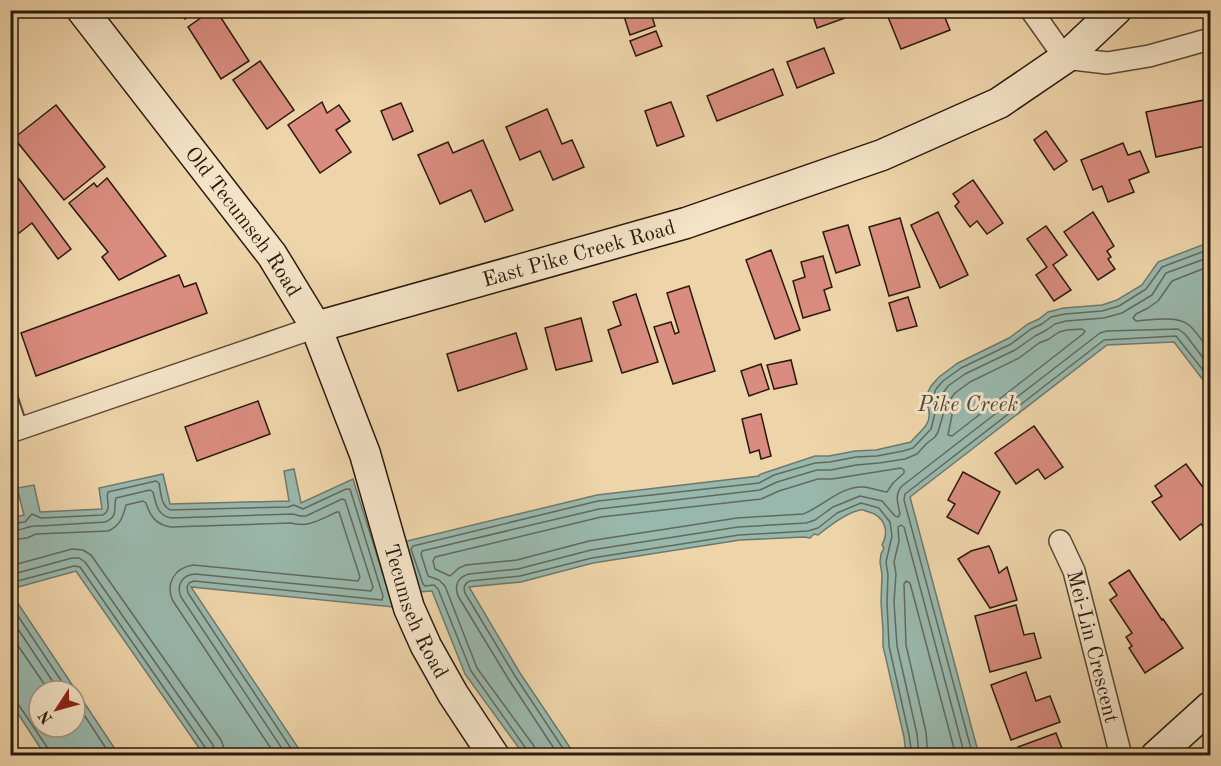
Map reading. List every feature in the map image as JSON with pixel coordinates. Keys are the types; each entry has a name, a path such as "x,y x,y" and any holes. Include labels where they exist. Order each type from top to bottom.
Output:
{"main road":[{"name":"Old Tecumseh Road","path":"82,10 272,255 316,327 365,454"},
{"name":"East Pike Creek Road","path":"316,327 686,224 882,154 999,103 1065,58 1116,10"},
{"name":"Tecumseh Road","path":"365,454 409,608 442,675 494,756"},
{"path":"1156,756 1210,707"}],"street":[{"path":"1031,10 1065,58 1107,63 1149,56 1210,39"},
{"name":"East Pike Creek Road","path":"16,430 316,327"},
{"name":"Mei-Lin Crescent","path":"1060,541 1074,571 1121,756"}],"lane":[{"path":"10,392 16,430"}],"water":[{"name":"Pike Creek","path":"1210,242 1210,389 1174,342 1107,345 910,497 979,755 906,755 883,646 880,562 884,548 882,545 885,529 878,517 863,510 855,511 810,538 740,540 593,563 521,582 469,587 520,673 575,755 524,755 465,674 432,591 419,592 403,542 597,495 759,476 815,456 876,450 911,442 928,422 929,411 925,398 931,386 958,363 1009,338 1048,312 1064,308 1102,305 1117,300 1142,285 1158,262"},
{"path":"294,469 301,503 353,479 393,607 191,587 303,755 204,755 76,571 11,589 11,518 24,515 17,488 34,485 40,512 102,509 99,488 163,474 170,504 289,501 284,471"},
{"path":"10,593 68,679 27,679 27,727 11,703"},
{"path":"87,707 119,755 45,755 35,739 87,739"}],"building":[{"path":"179,10 198,10 185,19"},
{"path":"212,10 216,10 249,61 221,79 188,27"},
{"path":"622,10 650,10 655,26 630,35"},
{"path":"811,10 843,10 845,18 817,28"},
{"path":"906,10 942,10 950,30 901,49 888,17"},
{"path":"656,31 662,46 636,56 630,41"},
{"path":"824,48 834,73 797,88 787,62"},
{"path":"260,61 294,110 267,129 233,80"},
{"path":"773,69 783,95 717,121 707,96"},
{"path":"1204,100 1210,145 1156,157 1146,112"},
{"path":"322,102 327,113 339,105 350,121 336,130 351,152 320,173 288,125"},
{"path":"671,102 684,136 657,146 645,111"},
{"path":"401,103 413,131 393,140 381,111"},
{"path":"56,105 105,167 64,200 14,138"},
{"path":"547,109 562,144 572,140 584,167 553,180 540,151 520,160 506,127"},
{"path":"1046,131 1067,161 1054,170 1034,140"},
{"path":"483,140 513,210 485,222 471,190 440,204 418,155 448,142 453,153"},
{"path":"1123,143 1128,155 1140,151 1149,172 1129,180 1134,192 1108,202 1102,186 1093,190 1081,160"},
{"path":"10,167 71,249 58,259 32,223 14,237 10,231"},
{"path":"107,178 166,256 119,280 102,257 108,252 69,203 94,183 97,187"},
{"path":"973,180 1003,223 987,234 977,221 970,227 955,206 959,202 953,194"},
{"path":"938,212 968,275 940,288 911,225"},
{"path":"1093,212 1114,246 1107,251 1111,257 1108,259 1115,269 1098,280 1064,232"},
{"path":"900,218 920,287 889,296 869,227"},
{"path":"848,225 860,265 836,273 823,232"},
{"path":"1046,226 1067,255 1053,265 1071,290 1054,301 1036,275 1047,267 1027,239"},
{"path":"771,250 800,330 775,339 746,260"},
{"path":"823,256 832,287 824,290 830,310 803,318 793,281 805,277 801,262"},
{"path":"179,275 184,287 196,283 207,313 36,376 21,333"},
{"path":"689,286 715,371 673,384 654,327 671,322 675,334 679,332 667,293"},
{"path":"636,294 658,362 622,373 608,330 621,325 613,302"},
{"path":"908,297 917,326 897,331 889,303"},
{"path":"581,318 592,361 556,370 545,328"},
{"path":"516,333 527,369 458,391 447,354"},
{"path":"791,360 797,384 774,389 767,365"},
{"path":"761,364 769,389 749,396 741,371"},
{"path":"258,401 270,434 197,461 185,427"},
{"path":"761,414 771,456 761,459 759,450 750,453 742,419"},
{"path":"1034,426 1063,467 1045,479 1038,469 1016,484 995,453"},
{"path":"1186,464 1210,497 1210,525 1205,529 1201,524 1180,540 1152,502 1162,496 1155,486"},
{"path":"963,472 1000,492 978,534 947,517 955,504 948,500"},
{"path":"989,546 999,573 1007,567 1017,600 990,608 958,559 971,551"},
{"path":"1129,570 1183,648 1145,673 1129,648 1132,646 1126,637 1132,633 1110,600 1117,595 1109,583"},
{"path":"1016,605 1024,635 1034,633 1041,658 990,672 975,616"},
{"path":"1026,672 1036,701 1050,696 1060,722 1011,740 991,685"},
{"path":"1056,733 1065,756 1021,756 1018,747"}]}
